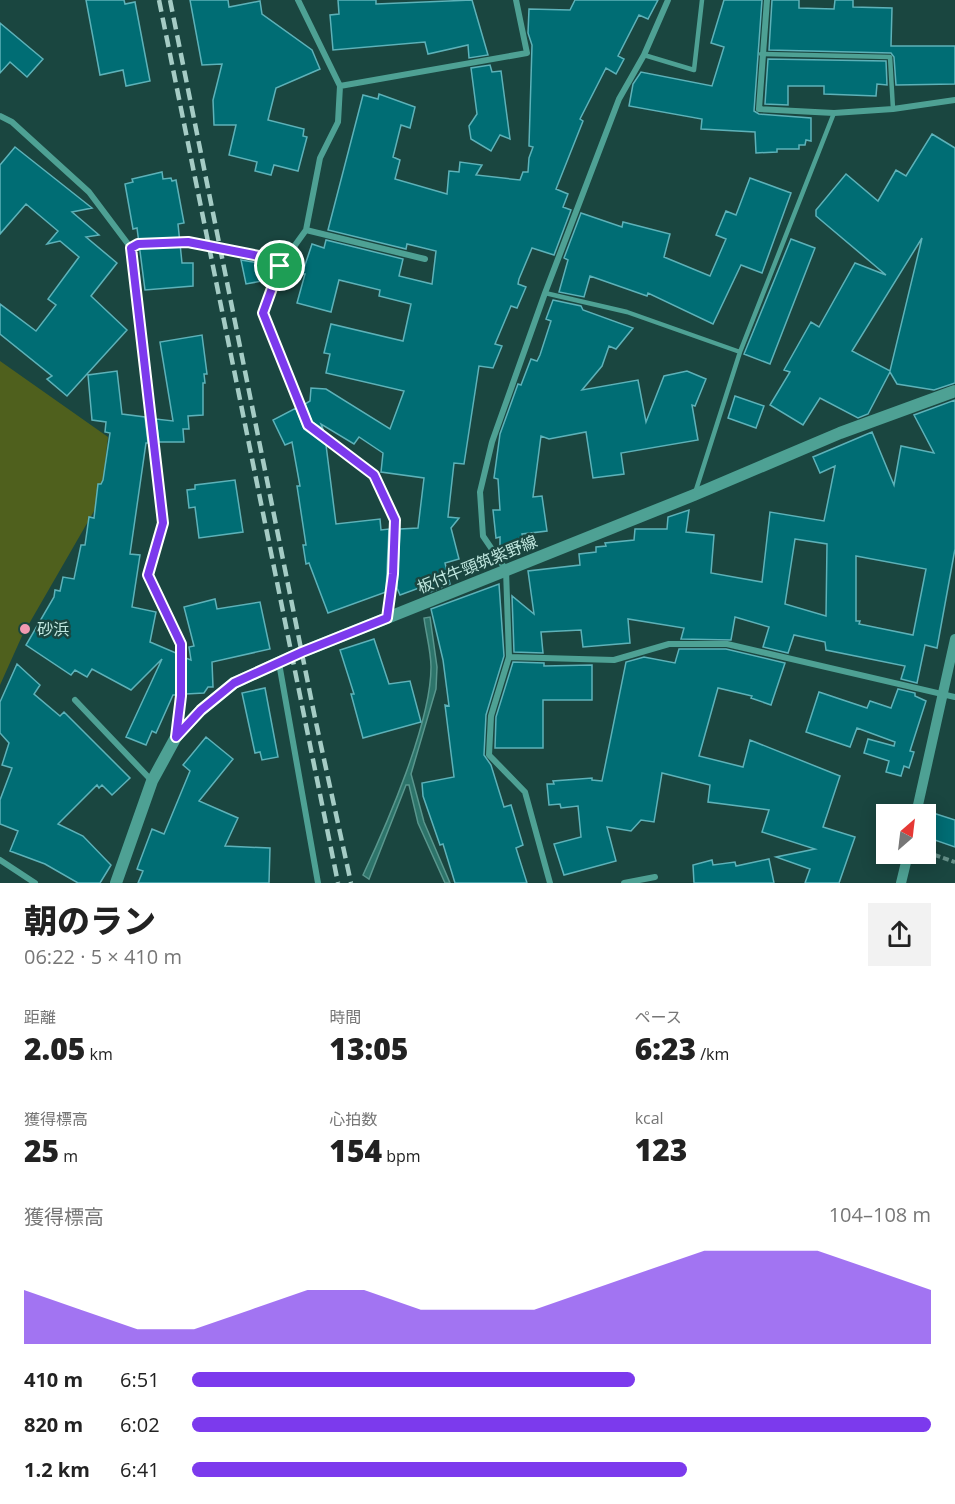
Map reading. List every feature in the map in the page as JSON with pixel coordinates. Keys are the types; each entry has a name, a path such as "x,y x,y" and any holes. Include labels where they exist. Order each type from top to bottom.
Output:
{"main road":[{"name":"板付牛頸筑紫野線","path":"116,883 152,781 176,737 201,710 234,683 840,433 955,391"}],"street":[{"path":"298,0 340,86 338,122 320,158 306,230 280,266 263,313 308,425 374,475 395,520 393,574 387,618"},
{"path":"340,86 526,53 516,0"},
{"path":"550,883 525,792 489,755 491,716 509,657 506,570 483,536 480,492 492,442 545,292 619,99 644,55 668,0"},
{"path":"767,0 761,54 759,109 834,113 893,109 955,100"},
{"path":"0,116 12,122 89,192 131,248 163,523 148,575 181,644 181,696 176,737"},
{"path":"306,230 425,259"},
{"path":"919,804 950,696 955,639"},
{"path":"509,657 614,660 669,644 727,644 950,696"},
{"path":"279,663 318,883"},
{"path":"75,700 152,781"},
{"path":"0,860 35,883"},
{"path":"902,883 906,864"},
{"path":"624,883 655,877"}],"lane":[{"path":"644,55 694,70 702,0"},
{"path":"761,54 890,57 893,109"},
{"path":"694,495 740,352 834,113"},
{"path":"545,292 627,312 740,352"}],"path":[{"path":"131,248 138,244 188,242 269,258 280,266"},
{"path":"936,855 955,862"}],"shaded area":[{"name":"砂浜","path":"0,361 108,437 101,499 22,636 0,685"},
{"path":"430,617 437,667 436,689 411,774 424,822 450,883 445,883 418,823 409,785 406,785 369,879 363,875 395,802 424,716 431,667 424,618"}],"building":[{"path":"86,0 124,0 125,4 135,2 150,81 126,86 123,70 100,75"},
{"path":"190,0 228,0 229,7 260,1 262,14 312,50 320,69 276,88 268,120 304,129 303,136 307,137 298,171 274,165 271,175 255,171 257,162 229,155 236,125 214,125 213,100 222,64 202,65"},
{"path":"338,0 376,0 376,4 472,0 488,55 469,58 468,45 428,54 425,42 333,50 330,15 339,14"},
{"path":"575,0 658,0 648,19 639,15 618,56 624,59 616,74 606,68 580,119 583,121 556,189 568,194 563,207 571,210 554,255 532,248 518,284 526,287 517,308 511,306 495,344 502,346 493,368 479,366 464,464 454,463 448,517 459,518 451,528 459,559 445,563 450,584 428,593 427,585 400,595 397,588 400,529 418,528 424,478 381,472 383,453 359,437 354,444 321,424 323,429 312,422 305,404 310,401 311,388 326,389 390,429 404,391 326,373 330,354 324,353 331,324 403,341 411,304 379,296 380,290 339,280 331,312 297,303 305,274 302,274 312,244 324,248 326,240 403,259 399,276 432,284 436,251 407,244 406,249 328,230 363,95 378,99 379,94 415,107 410,128 401,125 393,157 400,160 395,179 447,194 449,171 459,172 460,162 482,165 476,175 520,180 523,172 528,172 533,147 529,146 532,45 528,33 529,9 570,10"},
{"path":"724,0 762,0 754,111 759,114 811,118 811,141 806,140 805,145 799,145 799,149 777,149 777,152 756,153 755,132 701,129 702,119 629,106 633,84 641,72 712,86 724,47 711,43"},
{"path":"772,0 799,0 799,8 834,9 835,0 853,0 853,7 892,8 891,46 955,46 955,84 896,85 894,57 891,53 769,50"},
{"path":"0,23 43,59 27,77 10,62 0,73"},
{"path":"768,59 886,61 887,85 877,84 876,96 824,94 824,86 788,86 788,105 765,104"},
{"path":"490,65 492,72 501,71 510,139 500,135 491,151 471,139 469,126 477,114 471,68"},
{"path":"932,134 955,148 955,383 934,390 897,384 890,372 868,414 858,418 820,398 803,425 770,405 790,372 784,370 811,322 819,327 855,263 886,275 816,216 816,210 846,174 878,201 896,170 906,176","holes":["922,238 890,371 852,351"]},
{"path":"15,147 92,208 72,212 99,235 86,237 117,263 91,296 127,330 67,396 47,379 52,376 0,334 0,304 36,331 56,305 48,299 79,257 60,241 47,244 58,231 26,204 0,234 0,165"},
{"path":"162,172 163,179 176,180 184,223 178,224 182,263 193,263 193,286 145,290 137,228 133,229 125,184 133,182 132,179"},
{"path":"750,178 791,193 762,273 741,265 713,324 648,293 647,296 590,276 584,297 559,292 568,260 564,258 581,213 622,227 623,222 670,234 664,257 710,276 726,239 716,235 726,211 736,215"},
{"path":"791,239 815,248 770,364 744,354"},
{"path":"241,260 259,263 262,281 246,284"},
{"path":"553,300 581,306 583,310 633,328 616,349 609,346 602,366 582,390 638,380 646,422 664,376 687,371 706,379 695,406 692,405 698,440 621,453 624,474 593,478 586,432 549,439 541,436 533,497 542,496 547,531 522,534 524,546 500,548 500,537 496,538 493,510 500,510 498,479 494,478 500,434 518,384 521,385 531,359 537,361 540,355 551,321 546,319"},
{"path":"202,335 207,374 204,374 205,383 203,383 203,415 188,416 189,429 183,429 184,442 159,442 156,419 173,421 160,342"},
{"path":"117,371 122,414 145,417 148,443 146,443 130,554 140,555 132,607 156,612 150,642 176,653 176,695 173,695 156,733 152,731 146,745 126,737 162,659 131,690 92,669 87,677 75,670 71,675 26,645 54,597 55,590 60,591 63,577 74,579 81,545 85,545 89,517 94,518 98,484 101,484 103,480 110,433 105,432 106,422 92,420 88,375"},
{"path":"735,396 764,406 756,428 728,418"},
{"path":"955,400 955,549 937,648 925,645 917,683 901,679 905,666 826,650 825,642 794,635 788,653 763,647 769,627 735,617 731,640 681,639 684,628 628,619 630,643 583,647 581,630 541,632 543,653 514,652 512,596 534,614 528,571 580,565 579,554 596,552 596,547 606,546 605,543 634,540 635,529 667,529 668,517 689,510 686,532 714,535 711,573 762,582 770,512 824,521 835,466 820,473 813,457 872,432 894,485 901,446 934,453 914,415","holes":["795,539 827,544 826,616 785,604","856,556 926,569 913,635 859,624 860,621 856,621"]},
{"path":"296,408 304,429 326,445 336,524 380,519 381,530 389,529 386,592 328,613 309,563 306,564 303,545 306,545 297,486 300,486 292,442 285,445 273,420"},
{"path":"235,480 243,532 199,538 195,507 189,508 187,490 195,489 195,485"},
{"path":"499,584 504,656 486,715 484,755 491,765 504,807 511,805 523,845 516,848 527,883 455,883 443,844 440,845 423,796 422,783 454,777 445,705 449,706 443,660 431,609"},
{"path":"215,599 217,609 260,602 270,649 212,662 213,687 208,687 204,693 186,694 186,658 191,660 189,647 194,646 184,607"},
{"path":"374,639 389,684 410,681 421,722 363,738 351,694 354,694 340,650"},
{"path":"679,649 726,649 785,663 771,705 751,698 752,696 718,688 699,756 743,767 750,740 840,776 823,827 855,837 839,883 805,883 810,869 776,857 815,849 762,832 769,810 708,802 710,785 662,773 654,822 641,820 631,831 607,827 616,861 564,875 554,844 581,837 578,806 561,808 560,804 549,805 547,784 554,784 553,781 592,778 592,780 602,781 626,662 644,657 675,663"},
{"path":"513,662 544,663 544,666 592,665 592,700 543,700 543,748 495,748 496,717"},
{"path":"17,664 40,685 34,694 60,716 64,712 130,778 112,795 102,785 99,788 97,785 58,824 83,836 111,865 100,883 78,883 45,864 10,851 18,831 0,824 0,800 12,768 2,765 9,743 0,733 0,702"},
{"path":"265,688 278,757 262,760 260,752 255,753 242,693"},
{"path":"898,689 915,693 915,696 926,701 910,751 914,752 909,768 904,766 901,776 886,772 889,761 864,753 868,739 894,746 895,742 857,728 850,747 806,732 819,692 867,708 870,701 891,708"},
{"path":"206,737 233,759 199,801 238,818 225,846 270,848 269,883 138,883 143,871 137,869 152,829 164,834 190,771 183,765"},
{"path":"936,814 955,820 955,847 936,840"},
{"path":"769,859 774,883 694,883 693,865 712,860 713,865 735,862 736,866"}],"railway":[{"path":"159,0 338,883"},
{"path":"170,0 315,718 351,883"}],"place":[{"name":"砂浜","path":"25,629"}],"route":[{"path":"188,242 269,258 280,266 263,313 308,425 374,475 395,520 393,574 387,618 302,652 234,683 201,710 176,737 181,696 181,644 148,575 163,523 131,248 138,244 188,242"}]}
